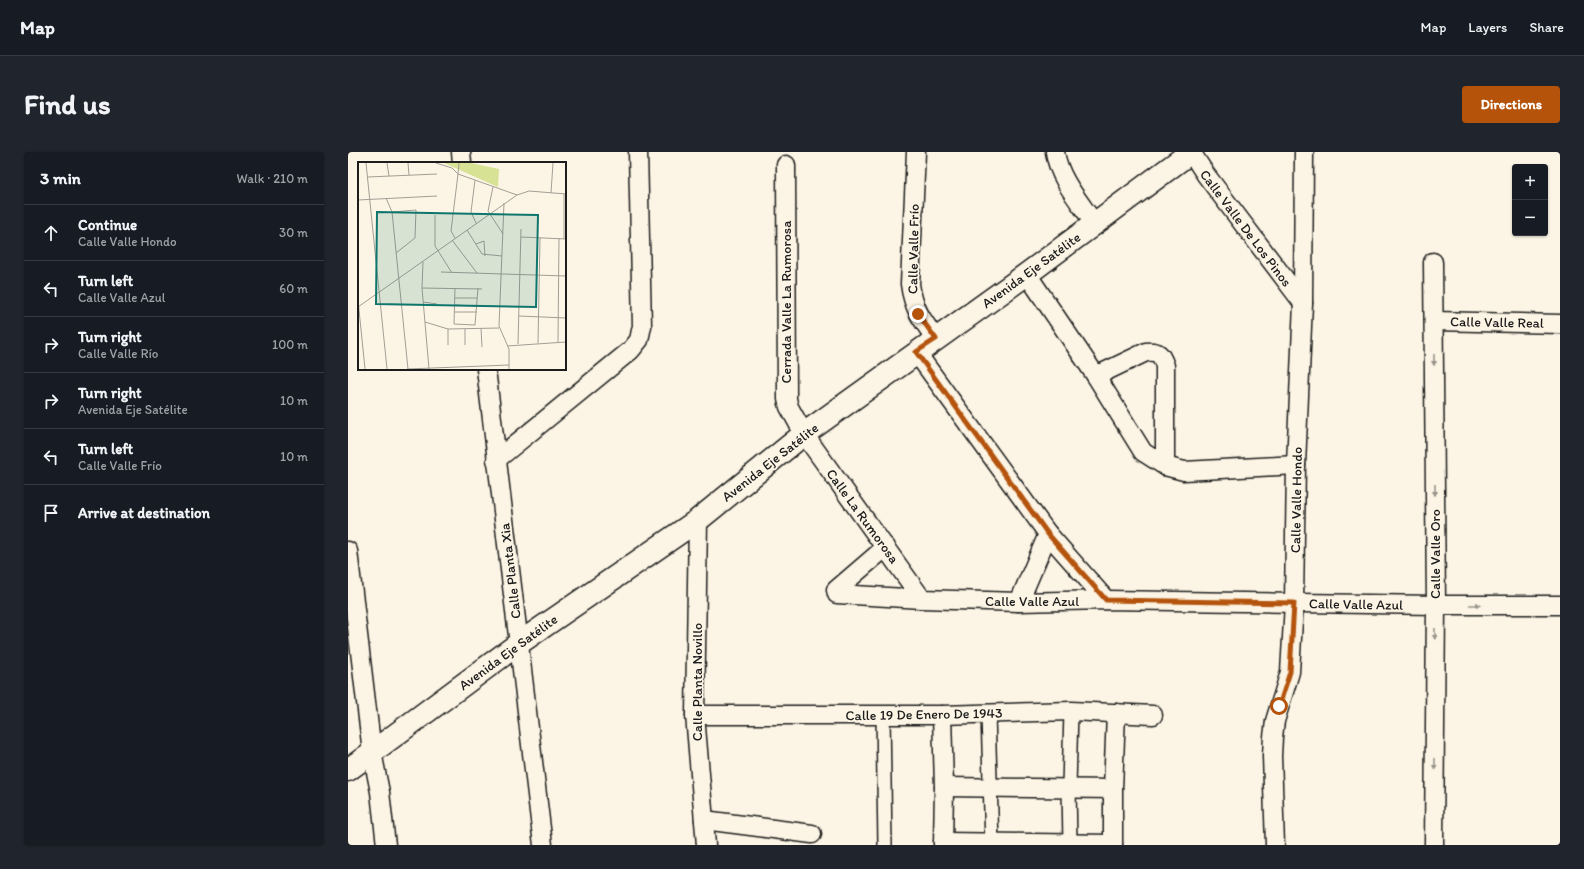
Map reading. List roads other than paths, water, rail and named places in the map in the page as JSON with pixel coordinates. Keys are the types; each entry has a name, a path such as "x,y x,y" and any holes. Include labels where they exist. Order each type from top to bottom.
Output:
{"street":[{"path":"460,152 462,162"},
{"path":"496,460 631,350 639,340 642,326 638,152"},
{"name":"Calle Valle Frío","path":"916,152 910,284 912,299 918,314 936,339"},
{"path":"1055,152 1056,160 1064,179 1094,223"},
{"name":"Avenida Eje Satélite","path":"348,770 518,644 698,520 804,434 916,352 1027,274 1191,152"},
{"name":"Calle Valle De Los Pinos","path":"1191,152 1206,176 1303,303"},
{"name":"Calle Valle Hondo","path":"1275,845 1272,756 1273,737 1275,721 1290,672 1294,603 1296,465 1303,303 1304,152"},
{"name":"Cerrada Valle La Rumorosa","path":"786,165 787,399 789,407 804,434"},
{"name":"Calle Valle Oro","path":"1432,262 1434,321 1436,606 1434,845"},
{"path":"1027,274 1096,376 1143,452 1165,466 1184,471 1296,465"},
{"name":"Calle Valle Real","path":"1434,321 1560,324"},
{"path":"1096,376 1146,352 1155,351 1162,356 1165,366 1165,466"},
{"path":"916,352 1048,534 1106,600"},
{"name":"Calle Planta Xia","path":"486,370 543,845"},
{"name":"Calle La Rumorosa","path":"804,434 922,599"},
{"name":"Calle Planta Novillo","path":"698,520 695,715 706,845"},
{"path":"1019,602 1048,534"},
{"name":"Calle Valle Azul","path":"886,547 836,590 837,594 922,599 1019,602 1106,600 1436,606 1560,605"},
{"path":"348,551 372,752 380,792 386,845"},
{"path":"1070,844 1069,788 1071,711"},
{"name":"Calle 19 De Enero De 1943","path":"695,715 942,715 1071,711 1153,715"},
{"path":"942,715 944,787 943,844 992,843 1113,845 1113,789 1116,713"},
{"path":"988,714 992,843"},
{"path":"883,715 885,845"},
{"path":"944,787 1113,789"},
{"path":"704,820 812,834"}]}
